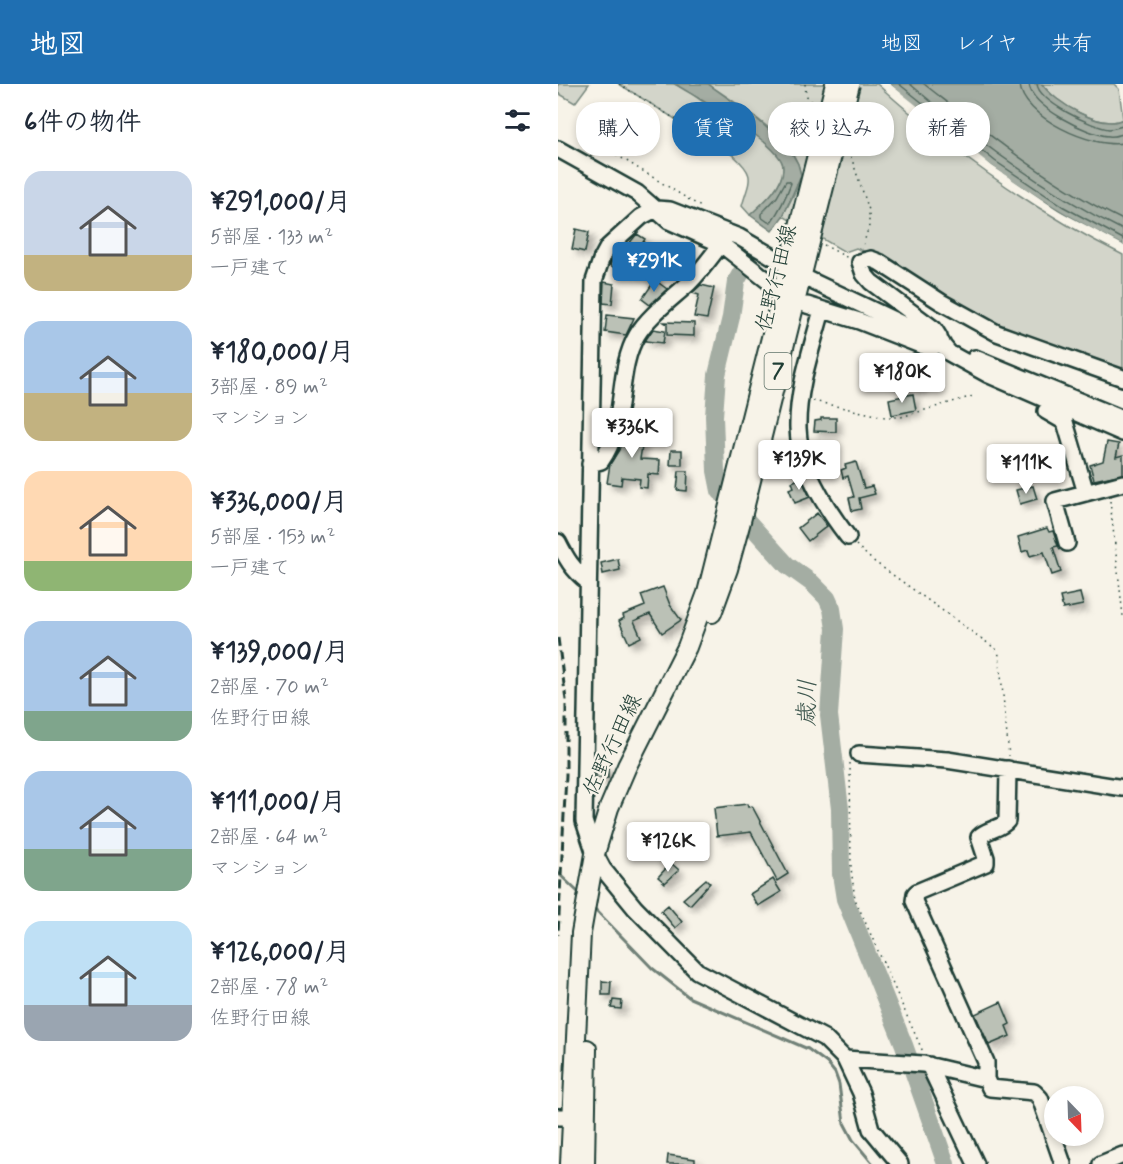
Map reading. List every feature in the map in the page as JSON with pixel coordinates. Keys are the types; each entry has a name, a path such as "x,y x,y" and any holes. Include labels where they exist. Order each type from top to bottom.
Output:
{"main road":[{"name":"佐野行田線","path":"570,1164 565,1117 581,933 599,862 609,808 627,766 687,647 750,484 835,84"},
{"name":"佐野行田線","path":"728,540 739,466 850,84"},
{"name":"佐野行田線","path":"585,1164 586,1053 592,935 599,862"}],"street":[{"path":"558,149 637,193 669,221 721,244 772,284"},
{"path":"900,1164 871,1129 861,1093 845,1059 824,1038 697,970 635,908 599,862 584,821 594,281 608,247 641,217 657,209 670,210 797,262 940,342 1123,419"},
{"path":"590,464 601,461 607,453 619,417 629,355 638,334 679,289 688,284 721,244"},
{"path":"1123,378 997,333 941,302 879,262 871,259 860,262 861,269 871,282 934,329 940,342 949,353 987,374 1123,433"},
{"path":"807,305 859,321 928,348 940,342"},
{"path":"822,310 802,385 798,430 809,471 828,511 848,537"},
{"path":"987,374 990,384 1065,422 1086,493"},
{"path":"1066,543 1055,501 1123,483"},
{"path":"558,542 566,560 587,581"},
{"path":"860,754 947,760 1123,788"},
{"path":"1008,769 1007,820 1005,824 979,837 986,863 917,892 914,897 928,934 986,1062 986,1078 990,1088 1034,1092 1040,1098 1063,1164"},
{"path":"845,1059 926,1065 986,1078"},
{"path":"926,1065 976,1164"},
{"path":"1101,1164 1123,1155"}],"path":[{"path":"619,84 672,117"},
{"path":"805,84 806,95 811,102"},
{"path":"618,156 705,210"},
{"path":"824,245 860,262 869,226 869,210 850,156"},
{"path":"801,399 885,417 901,417 972,396"},
{"path":"1107,487 1111,503 1123,616"},
{"path":"848,537 872,560 996,649 999,655 1009,758 1008,769"},
{"path":"860,754 850,762 849,775 852,828 851,868 855,899 926,1065"}],"shaded area":[{"path":"558,84 589,84 575,103 558,93"},
{"path":"619,84 674,84 704,102 672,102 672,117 660,110 660,102 648,102"},
{"path":"708,84 877,84 906,109 906,156 963,156 1057,219 1123,255 1123,371 997,333 871,254 856,248 845,252 783,216 800,178 793,156 894,156 894,102 768,102 768,127 756,117 756,102 735,102"},
{"path":"1042,84 1114,84 1119,89 1123,119 1114,122 1103,121 1079,113 1057,99"},
{"path":"756,134 768,144 768,156 778,156 783,167 776,187 750,215 742,206 749,178 734,156 756,156"}],"water":[{"path":"675,84 708,84 733,102 705,102"},
{"path":"890,84 1042,84 1057,99 1079,113 1103,121 1114,122 1123,119 1123,245 1031,193 978,156 990,156 990,102 911,102"},
{"path":"756,118 768,129 768,145 756,136"},
{"path":"794,156 801,175 783,216 772,231 750,215 772,194 780,181 783,167 779,157"}],"pier":[{"path":"887,84 912,102 907,102"},
{"path":"974,156 980,156 1059,211 1123,245 1123,248 1058,214"}],"building":[{"path":"576,229 589,232 585,252 572,249"},
{"path":"637,234 645,239 634,257 658,266 653,279 620,266 618,270 610,265 618,251 625,245 627,246"},
{"path":"655,280 667,289 650,305 642,299"},
{"path":"604,282 614,284 612,304 603,303"},
{"path":"701,285 714,288 707,319 694,317 699,295 692,293"},
{"path":"607,315 634,318 626,335 605,332"},
{"path":"664,322 694,323 694,336 667,335 667,324"},
{"path":"653,329 665,331 663,343 645,341"},
{"path":"887,372 923,380 921,389 885,381"},
{"path":"913,394 916,410 892,415 889,399"},
{"path":"821,418 836,418 836,432 814,431 815,421"},
{"path":"626,424 645,428 640,459 660,460 659,475 648,474 647,488 639,487 640,479 622,477 621,485 607,483 610,464 619,450"},
{"path":"1107,442 1119,444 1116,457 1123,455 1123,474 1094,480 1090,465 1103,461"},
{"path":"671,450 682,450 682,465 670,465"},
{"path":"856,462 864,488 872,486 875,494 859,498 861,509 852,511 849,498 854,497 848,476 843,478 841,470 846,468 845,465"},
{"path":"679,471 688,471 687,491 677,490"},
{"path":"801,478 810,497 795,503 789,489 794,487 792,482"},
{"path":"1033,486 1037,499 1020,504 1016,490"},
{"path":"817,513 827,526 808,541 798,528"},
{"path":"1047,528 1049,532 1053,531 1058,546 1053,547 1061,572 1052,575 1044,552 1030,556 1028,550 1022,552 1018,537"},
{"path":"618,559 620,570 603,574 601,563"},
{"path":"663,587 670,605 681,620 662,633 650,614 634,621 641,637 629,643 619,621 624,618 623,615 645,606 641,595"},
{"path":"1080,593 1083,605 1063,609 1060,597"},
{"path":"596,767 608,767 608,778 596,778"},
{"path":"747,804 748,807 752,806 788,874 777,881 751,832 717,836 714,808"},
{"path":"671,863 679,870 665,883 658,877"},
{"path":"706,879 710,883 690,905 683,899"},
{"path":"773,879 781,892 758,906 750,894"},
{"path":"668,905 682,922 675,928 661,911"},
{"path":"602,981 611,982 610,995 602,995"},
{"path":"613,1000 622,1001 621,1009 611,1008"},
{"path":"1001,1002 1010,1024 1006,1026 1010,1036 989,1045 975,1014"},
{"path":"668,1155 695,1159 695,1164 667,1164"}],"waterway":[{"name":"歳川","path":"741,273 736,282 731,317 717,375 714,416 716,471 720,491 787,565 812,583 827,598 832,609 835,629 829,715 840,809 841,874 845,899 904,1045 946,1164"},
{"path":"558,873 580,894"},
{"path":"593,907 652,968 690,998 808,1049 827,1063 835,1073 839,1084 844,1123 853,1140 873,1164"}],"railway":[{"path":"558,638 566,700 566,775 558,935"}]}
